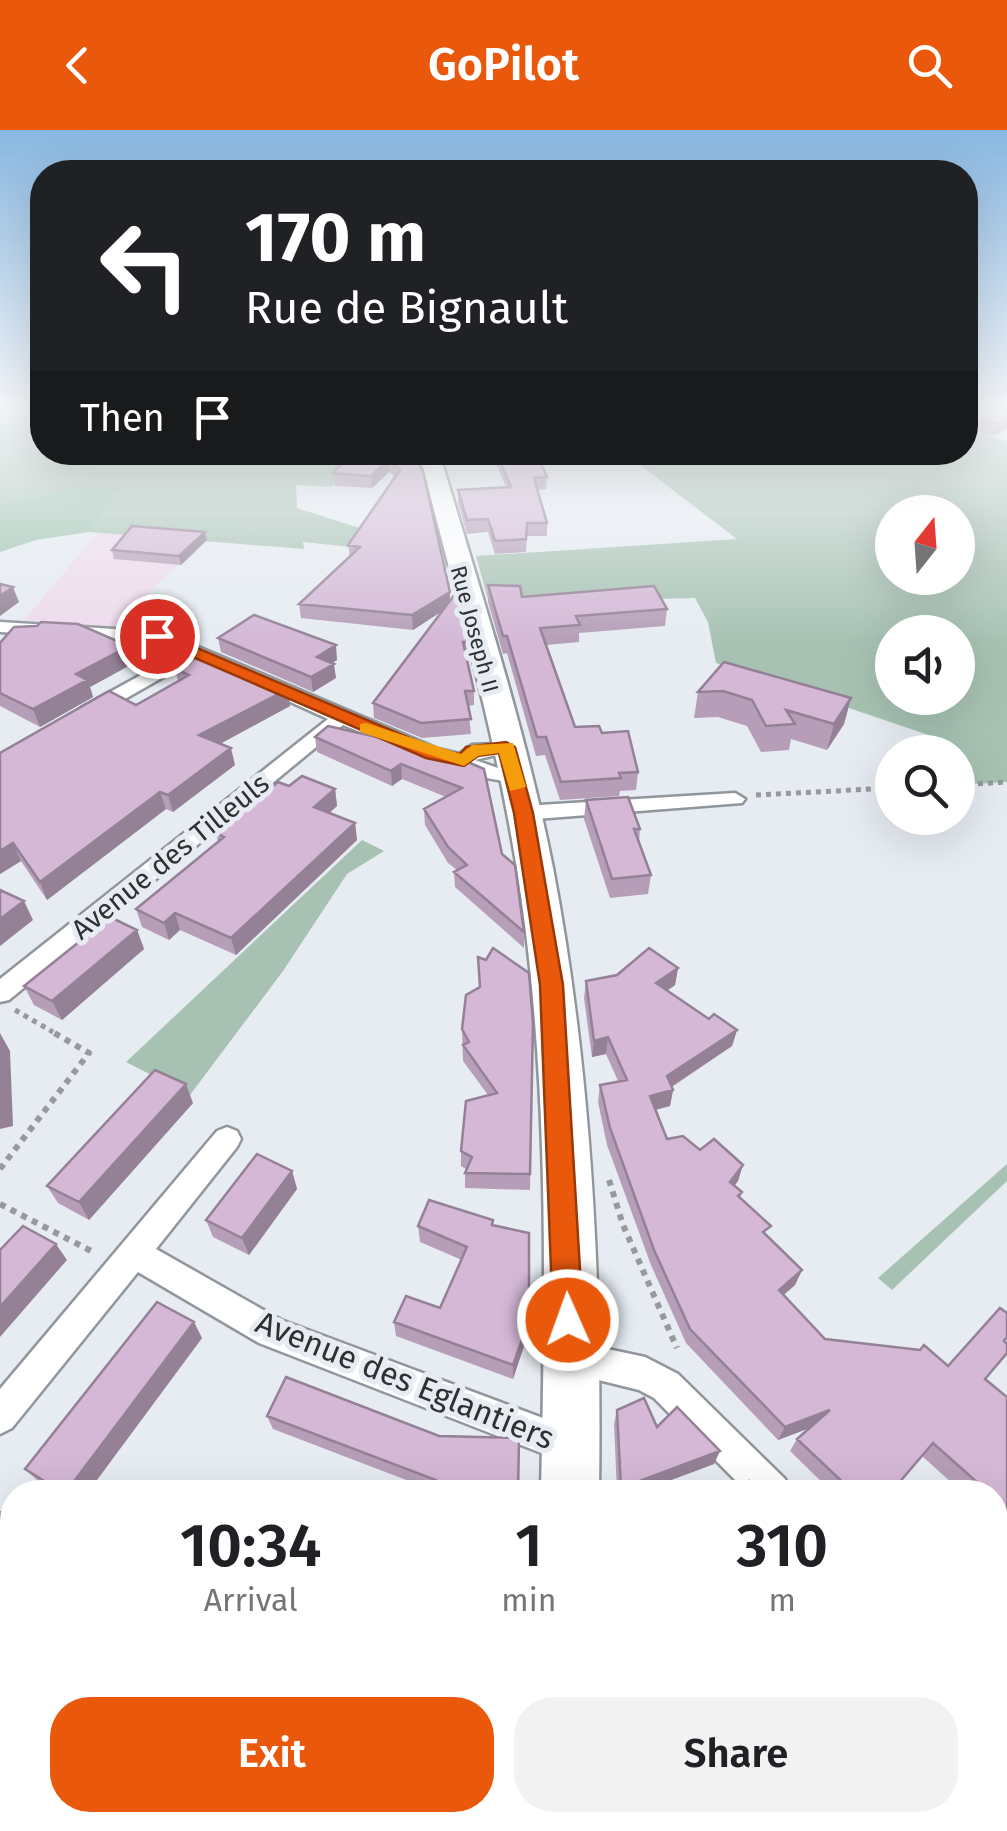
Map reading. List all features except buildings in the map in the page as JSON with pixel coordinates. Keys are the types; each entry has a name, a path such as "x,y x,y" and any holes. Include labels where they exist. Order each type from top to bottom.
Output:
{"main road":[{"name":"Rue Joseph II","path":"437,485 502,774 544,922 558,1053 570,1358 570,1480"}],"street":[{"path":"0,627 157,636 341,718 432,754 502,774 735,799"},
{"path":"66,724 197,651"},
{"name":"Avenue des Tilleuls","path":"0,993 341,718"},
{"path":"0,1416 227,1139"},
{"name":"Avenue des Eglantiers","path":"130,1262 271,1332 570,1446"},
{"path":"570,1358 645,1374 666,1386 760,1480"}],"path":[{"path":"975,784 1007,782"},
{"path":"735,799 875,789"},
{"path":"0,1002 89,1053 0,1169"},
{"path":"0,1204 130,1262"}],"shaded area":[{"path":"99,532 204,541 107,632 17,628"}],"green space":[{"path":"0,485 296,485 297,508 372,532 380,550 303,542 304,549 89,532 122,488 79,488 0,503"},
{"path":"667,485 1007,485 1007,782 975,784 975,735 928,735 716,663 708,622 695,598 489,603 476,556 737,539"},
{"path":"123,487 89,532 36,540 0,552 0,503 79,488"},
{"path":"362,840 384,851 347,874 283,971 190,1095 126,1062"},
{"path":"1007,1164 1007,1181 892,1290 878,1278"}],"slow traffic":[{"path":"366,728 432,754 464,761 472,751 506,747 517,787"}],"route":[{"path":"157,636 432,754 464,761 472,751 506,747 523,813 552,985 568,1320"}]}
